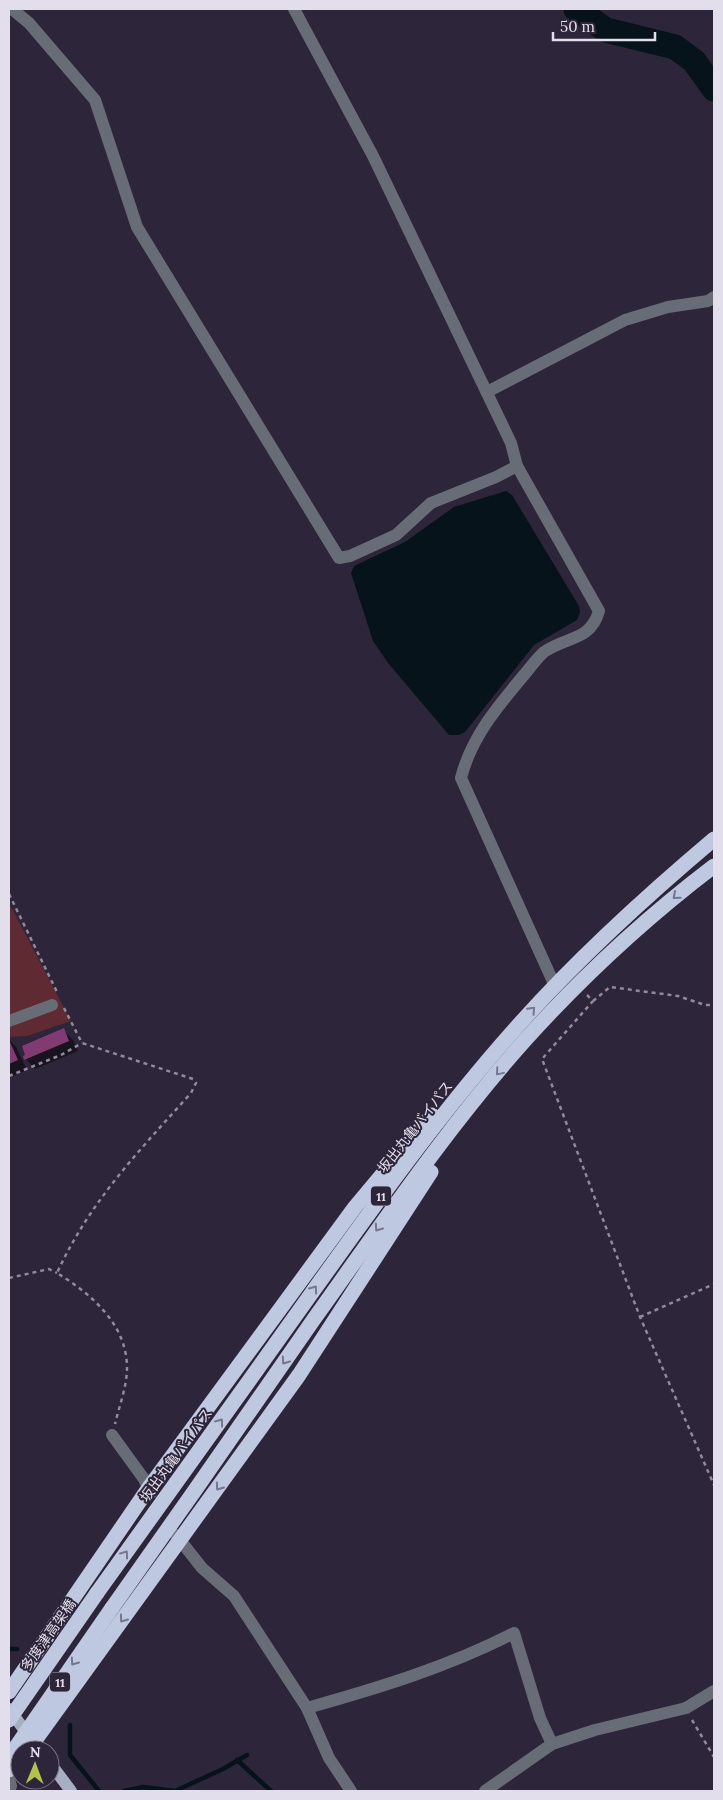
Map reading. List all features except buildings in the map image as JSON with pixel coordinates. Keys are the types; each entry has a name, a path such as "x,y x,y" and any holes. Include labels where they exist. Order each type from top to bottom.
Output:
{"highway":[{"name":"坂出丸亀バイパス","path":"97,1594 382,1194 514,1029 555,986 659,885 714,839"},
{"name":"11","path":"9,1757 395,1204 478,1097 526,1039 603,961 680,892 714,866"},
{"path":"9,1692 149,1491 355,1207 438,1107 475,1066 514,1029"},
{"path":"38,1740 54,1713 178,1538 299,1375 478,1097"},
{"name":"多度津高架橋","path":"9,1720 97,1594"}],"main road":[{"path":"9,1709 28,1740"},
{"path":"60,1776 71,1791"}],"street":[{"path":"12,9 29,22 95,100 137,227 339,558 350,556 396,535 431,503 496,477 517,466"},
{"path":"294,9 373,156 511,443 517,466 599,611 596,623 589,631 544,652 517,683 472,745 461,778 555,986"},
{"path":"487,392 625,320 668,307 708,301 714,297"},
{"path":"9,1021 58,1002"},
{"path":"112,1435 144,1479 149,1491"},
{"path":"178,1538 202,1568 234,1596 307,1708 329,1758 351,1791"},
{"path":"307,1708 396,1683 477,1652 514,1633 540,1718 552,1744"},
{"path":"485,1791 552,1744 594,1730 686,1708 714,1692"},
{"path":"9,1778 11,1786 9,1790"}],"path":[{"path":"9,894 58,1002 82,1043 193,1079 196,1088 96,1202 57,1272"},
{"path":"578,987 593,1001"},
{"path":"714,1005 678,996 610,987 593,1001 542,1059 640,1317 714,1485"},
{"path":"9,1076 61,1055 82,1043"},
{"path":"9,1278 49,1269 83,1289 100,1303 123,1345 127,1368 112,1435"},
{"path":"640,1317 714,1284"},
{"path":"686,1708 714,1757"}],"shaded area":[{"path":"506,491 512,495 579,606 580,612 577,620 534,645 465,732 459,735 449,735 388,663 373,641 351,573 354,566 405,542 454,507"},
{"path":"9,903 71,1021 27,1036 9,1037"}],"waterway":[{"path":"576,9 606,30 675,47 694,61 714,89"},
{"path":"9,1649 17,1649"},
{"path":"70,1725 70,1755 99,1791"},
{"path":"124,1791 143,1787 175,1791 223,1769 247,1755"},
{"path":"237,1760 271,1791"}]}
